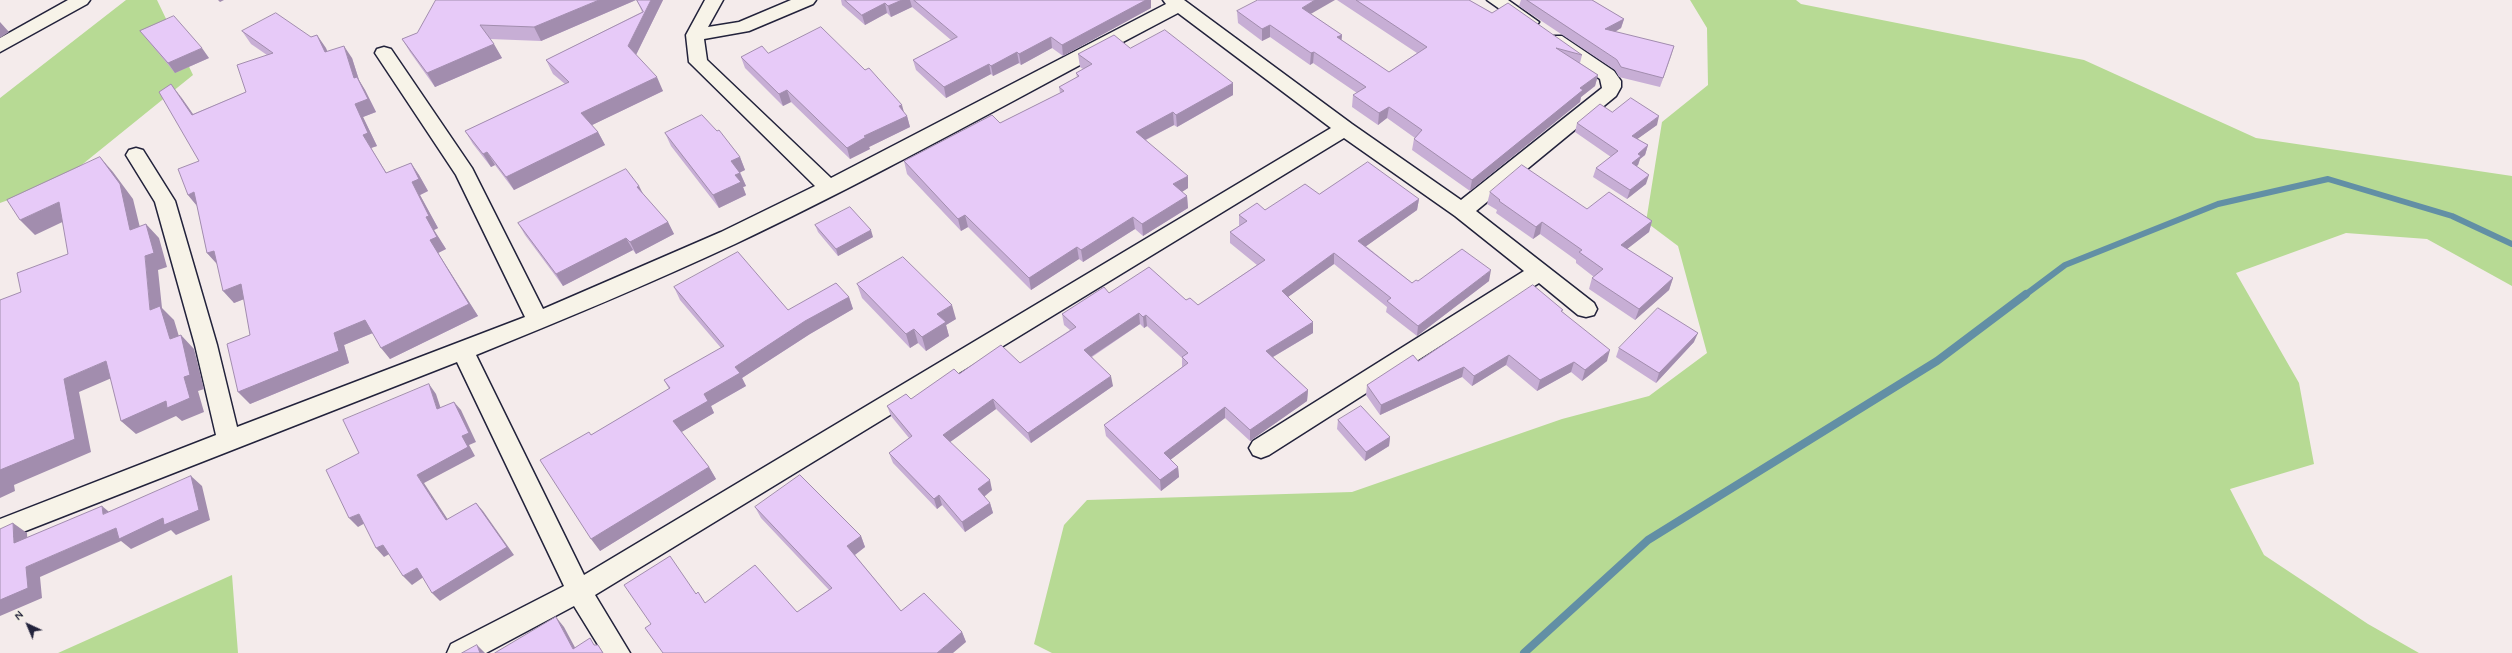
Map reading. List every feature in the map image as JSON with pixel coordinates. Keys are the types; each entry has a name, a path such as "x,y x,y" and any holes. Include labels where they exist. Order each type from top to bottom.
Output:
{"street":[{"path":"0,46 81,0"},
{"path":"714,0 695,35 693,50 698,62 829,188"},
{"path":"695,35 743,27 807,0"},
{"path":"1462,211 1609,92 1613,86 1612,80 1607,75 1496,0"},
{"path":"0,530 462,350 539,322 749,230 1176,3 1345,129 1462,211 1586,309"},
{"path":"384,53 465,173 539,322"},
{"path":"460,653 579,590 1345,129"},
{"path":"136,155 165,201 206,345 229,440"},
{"path":"1261,448 1540,272"},
{"path":"462,350 579,590 617,653"}],"green space":[{"path":"126,0 157,0 193,75 63,180 0,203 0,98"},
{"path":"1690,0 1796,0 1801,4 2084,60 2256,138 2512,176 2512,286 2427,239 2346,233 2236,273 2299,383 2314,464 2230,489 2264,555 2368,624 2419,653 1052,653 1034,644 1064,525 1087,500 1352,492 1562,419 1649,396 1707,353 1678,246 1646,222 1662,122 1708,85 1707,28"},
{"path":"232,575 238,653 58,653"}],"building":[{"path":"436,0 599,0 534,27 480,25 494,44 427,73 402,39 417,33"},
{"path":"637,0 651,0 628,46 657,77 581,113 598,132 506,177 487,152 483,154 465,131 569,82 546,60 643,12"},
{"path":"845,0 902,0 888,6 885,3 862,15"},
{"path":"914,0 1146,0 1062,45 1051,37 1019,54 1017,52 991,66 989,64 944,87 913,60 957,37"},
{"path":"1258,0 1315,0 1302,8 1342,35 1337,37 1389,72 1427,47 1356,0 1469,0 1492,13 1508,3 1582,55 1556,48 1598,75 1580,88 1583,90 1472,180 1414,139 1422,130 1389,107 1379,113 1353,95 1366,87 1314,52 1311,53 1270,25 1262,29 1237,11"},
{"path":"1527,0 1592,0 1624,19 1605,29 1674,46 1663,78 1621,67 1617,60"},
{"path":"276,13 311,37 317,35 325,52 344,46 354,78 357,77 368,99 355,104 368,133 363,135 386,173 411,163 419,179 412,182 429,216 426,217 437,237 430,240 469,304 381,348 365,320 334,333 339,351 238,392 227,344 250,335 241,284 223,291 214,251 207,253 194,192 188,195 178,169 199,161 159,92 171,84 192,115 246,92 237,65 273,53 242,31"},
{"path":"174,16 202,48 168,63 140,31"},
{"path":"821,27 865,70 869,68 902,105 899,106 907,116 864,136 866,137 847,148 787,90 779,94 741,57 762,46 768,53"},
{"path":"1165,30 1233,83 1176,115 1173,112 1136,132 1188,176 1173,184 1187,196 1142,224 1133,217 1081,250 1077,247 1029,278 965,215 958,219 904,161 992,115 1000,123 1064,91 1059,87 1079,76 1076,73 1092,64 1078,54 1114,35 1130,48"},
{"path":"1631,98 1659,116 1632,136 1648,145 1638,154 1641,156 1632,163 1649,175 1630,190 1596,168 1618,151 1577,123 1600,104 1612,112"},
{"path":"702,115 717,131 719,130 740,157 731,161 740,173 735,175 741,182 713,195 665,133"},
{"path":"100,157 120,184 130,230 146,224 154,253 145,256 150,310 160,306 170,339 181,335 190,375 184,377 190,398 167,408 166,401 121,421 106,361 64,379 75,439 0,470 0,300 21,292 17,273 68,254 59,202 20,220 7,200"},
{"path":"1368,162 1419,199 1358,241 1412,283 1416,280 1418,281 1462,249 1491,270 1418,326 1387,301 1391,298 1334,253 1282,291 1313,322 1266,351 1308,390 1250,430 1225,407 1164,453 1178,467 1160,480 1104,425 1188,363 1182,357 1188,353 1146,315 1143,317 1139,313 1084,350 1111,376 1028,433 993,399 943,435 990,480 978,489 990,503 962,522 939,495 934,499 889,453 912,436 887,406 906,394 911,399 954,369 959,374 1001,345 1020,363 1076,327 1062,314 1104,287 1109,293 1149,267 1186,300 1190,298 1198,305 1265,260 1230,232 1247,221 1239,215 1257,203 1265,210 1305,184 1319,194"},
{"path":"1522,165 1587,209 1609,192 1652,221 1621,245 1673,278 1639,309 1592,278 1603,269 1579,252 1582,250 1542,222 1536,227 1499,201 1500,200 1490,192"},
{"path":"626,169 639,186 637,187 668,222 630,242 626,238 556,274 518,223"},
{"path":"850,207 871,230 836,249 815,225"},
{"path":"738,252 788,310 836,283 849,297 805,321 735,367 740,373 704,394 708,401 673,421 709,467 591,539 540,460 589,432 591,435 670,388 664,380 724,346 674,287"},
{"path":"903,257 952,305 937,314 946,322 922,337 914,329 906,334 857,284"},
{"path":"1533,285 1563,310 1561,311 1610,350 1585,370 1574,362 1540,380 1509,355 1474,376 1464,367 1381,405 1367,385 1413,355 1418,361"},
{"path":"1658,308 1698,333 1659,373 1619,348"},
{"path":"429,384 437,409 454,402 469,433 462,436 468,447 417,475 446,520 476,503 507,547 432,593 417,568 403,576 383,545 376,548 359,514 349,518 326,470 359,453 343,420"},
{"path":"1361,406 1390,437 1366,452 1338,420"},
{"path":"800,475 861,536 847,546 901,611 924,593 962,632 937,653 663,653 645,628 651,624 624,585 670,556 696,594 698,592 705,603 755,565 797,612 832,588 755,507"},
{"path":"191,476 199,510 164,525 163,518 119,539 116,528 26,567 28,588 0,600 0,529 13,523 14,543 102,506 103,514"},
{"path":"556,617 573,649 590,638 594,645 598,645 603,653 495,653"},
{"path":"477,645 480,653 462,653"}],"waterway":[{"path":"2025,295 2065,265 2218,204 2328,179 2452,216 2512,244"},
{"path":"1524,653 1648,540 1937,361 2026,294"}]}
